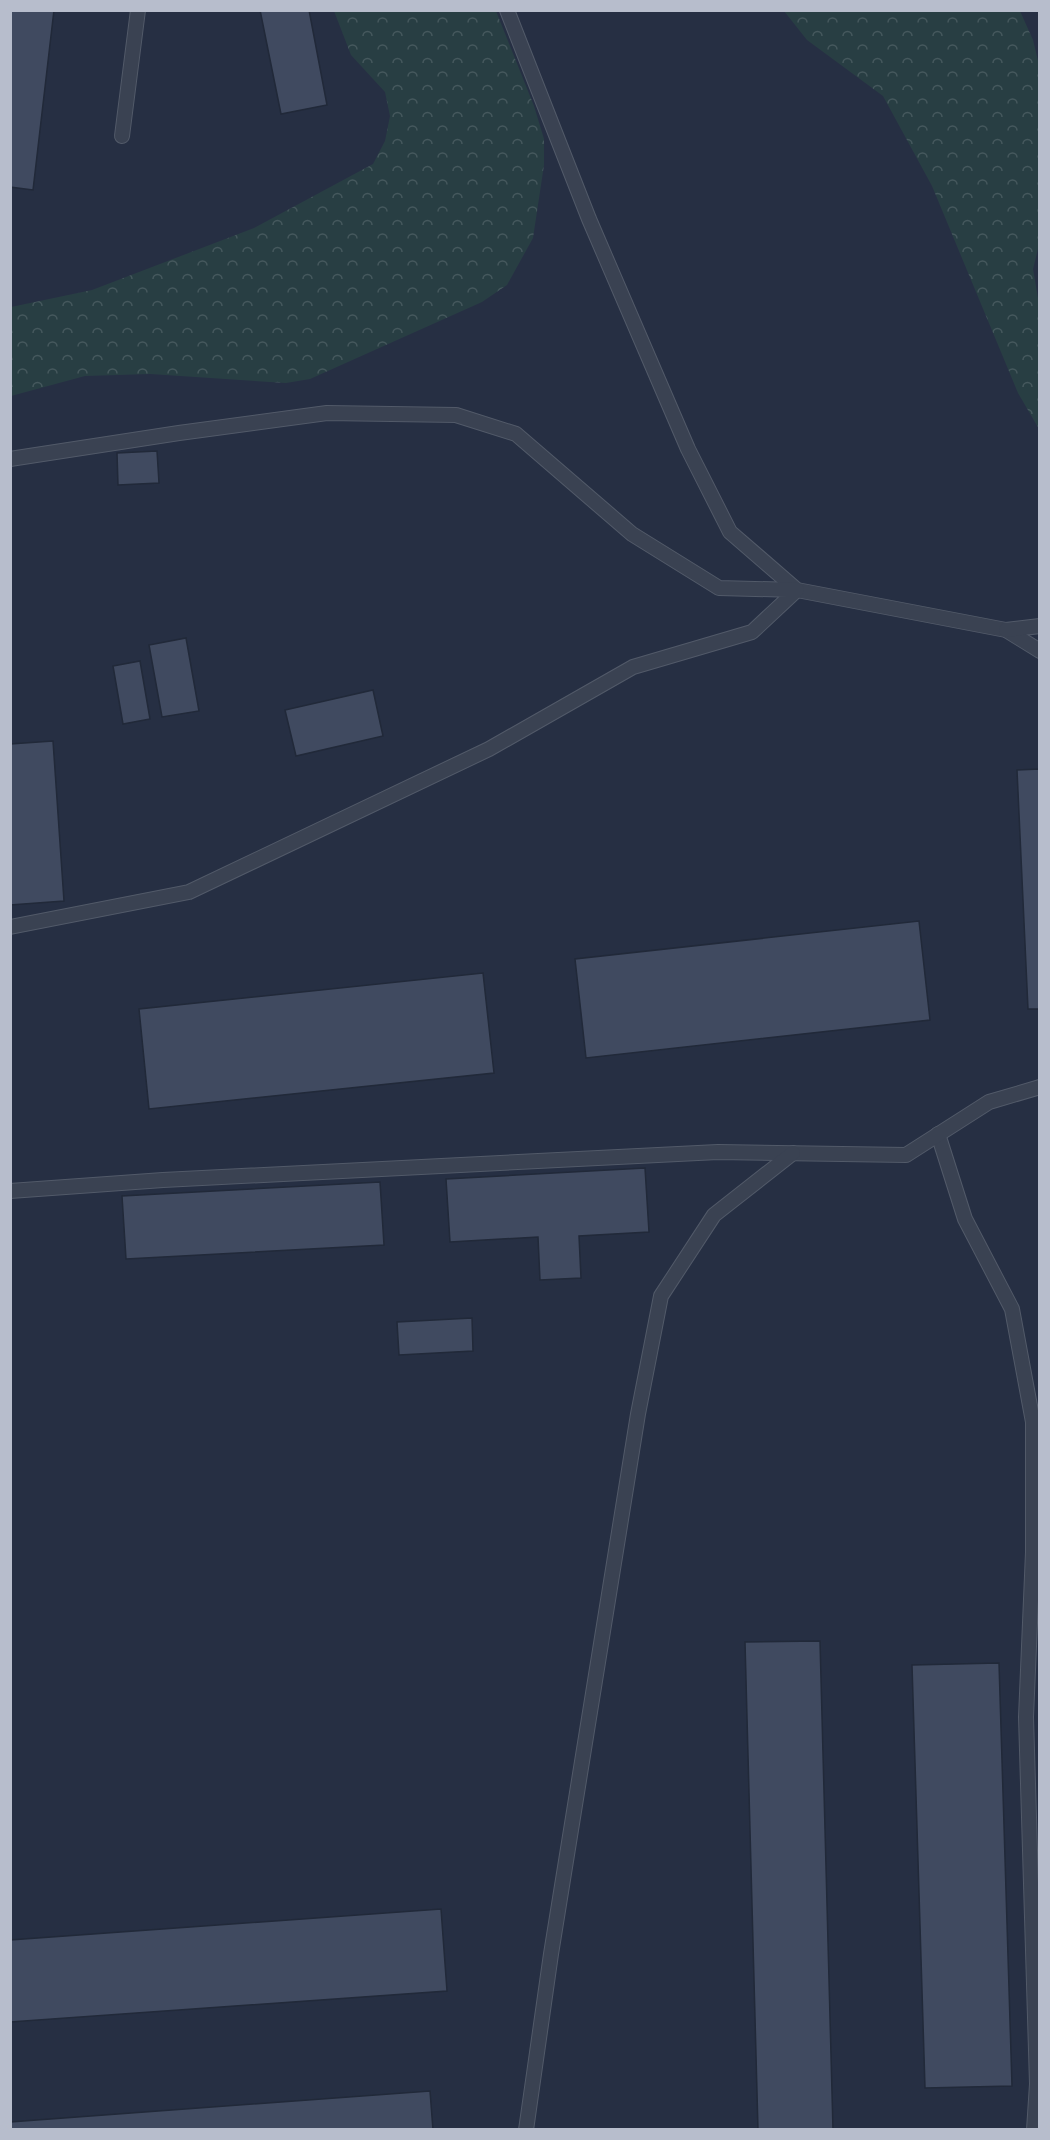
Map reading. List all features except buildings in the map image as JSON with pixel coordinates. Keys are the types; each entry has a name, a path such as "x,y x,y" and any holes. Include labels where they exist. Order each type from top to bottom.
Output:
{"lane":[{"path":"122,136 138,10"},
{"path":"507,10 589,219 688,449 730,532 797,590"},
{"path":"10,459 327,413 456,416 516,434 632,534 719,588 797,590 1006,630 1040,626"},
{"path":"10,927 189,892 489,749 633,667 752,632 797,590"},
{"path":"1006,630 1040,651"},
{"path":"10,1191 164,1180 718,1152 906,1155 988,1102 1040,1087"},
{"path":"938,1134 965,1219 1012,1309 1033,1422 1033,1552 1026,1718 1038,2084 1034,2130"},
{"path":"526,2130 550,1954 638,1414 661,1296 714,1215 793,1153"}],"green space":[{"path":"334,11 496,11 534,106 544,139 544,165 533,238 507,285 482,302 310,379 286,383 150,374 85,376 11,396 11,307 92,290 254,228 373,164 385,141 390,116 385,92 351,55"},
{"path":"784,11 1020,11 1033,40 1040,69 1040,241 1033,269 1040,310 1039,429 1018,393 932,186 883,96 807,40"}]}
